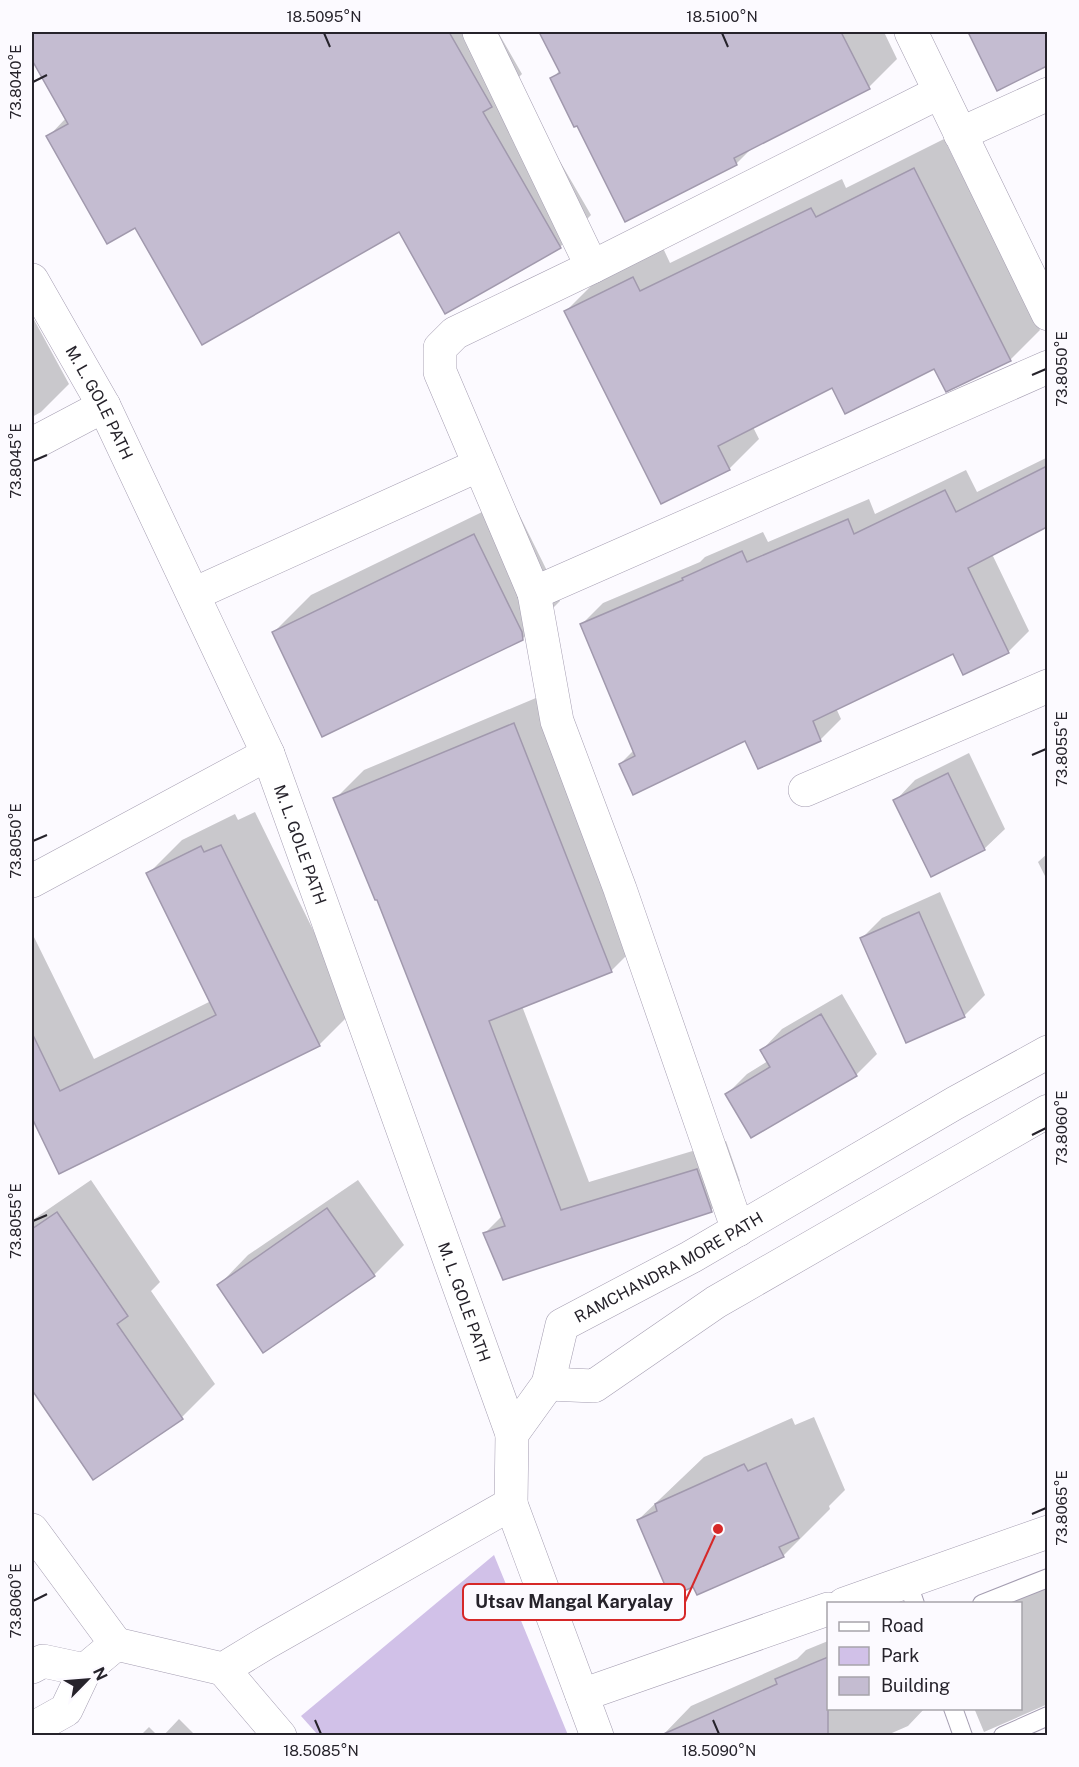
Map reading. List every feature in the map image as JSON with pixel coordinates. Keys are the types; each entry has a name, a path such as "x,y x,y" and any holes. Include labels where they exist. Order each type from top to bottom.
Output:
{"street":[{"path":"479,32 592,267"},
{"path":"911,32 1047,314"},
{"path":"738,1230 623,900 557,721 534,593 440,372 440,348 455,333 592,267 940,92"},
{"path":"960,134 1047,94"},
{"name":"M. L. GOLE PATH","path":"32,280 104,406 268,754 512,1434"},
{"path":"534,593 1047,368"},
{"path":"32,444 104,406"},
{"path":"194,594 479,465"},
{"path":"805,790 1047,686"},
{"path":"32,881 268,754"},
{"name":"RAMCHANDRA MORE PATH","path":"548,1383 562,1325 691,1257 1047,1052"},
{"path":"597,1736 511,1504 512,1434 548,1383 594,1386 716,1302 1047,1111"},
{"path":"223,1669 511,1504"},
{"path":"32,1530 116,1644 223,1669 280,1736"},
{"path":"855,1602 911,1592 1047,1532"},
{"path":"582,1695 827,1609"},
{"path":"32,1729 66,1710 85,1670 116,1644"},
{"path":"32,1667 43,1661 85,1670"}],"lane":[{"path":"987,1602 1047,1578"},
{"path":"954,1710 963,1736"},
{"path":"1003,1736 1047,1716"}],"green space":[{"path":"494,1555 568,1735 318,1735 301,1716"}],"building":[{"path":"32,32 449,32 492,107 483,112 561,248 445,314 399,232 202,345 135,228 107,244 46,136 68,124 32,60"},
{"path":"539,32 841,32 870,89 734,158 737,165 625,222 550,78 560,73"},
{"path":"968,32 1047,32 1047,66 997,91"},
{"path":"914,168 1011,361 946,392 934,369 845,414 832,388 718,446 730,470 661,504 564,311 633,277 640,291 811,208 816,217"},
{"path":"1047,466 1047,527 968,568 1009,653 963,675 953,654 813,721 821,741 758,769 745,741 633,795 619,764 635,756 580,624 683,580 682,578 742,551 747,562 848,519 854,534 945,490 956,512"},
{"path":"474,534 522,632 523,640 322,737 272,632"},
{"path":"514,723 612,972 489,1021 561,1210 697,1169 712,1212 503,1280 483,1233 505,1226 377,900 375,900 333,798"},
{"path":"948,773 985,850 931,877 893,800"},
{"path":"221,845 320,1046 59,1174 32,1118 32,1033 60,1091 216,1015 146,873 201,846 204,852"},
{"path":"919,912 965,1017 906,1043 860,938"},
{"path":"821,1014 857,1076 751,1138 725,1094 770,1067 760,1050"},
{"path":"327,1208 375,1276 263,1353 217,1285"},
{"path":"57,1212 128,1316 117,1324 183,1419 93,1480 32,1390 32,1229"},
{"path":"766,1463 799,1538 779,1547 784,1557 697,1595 693,1587 670,1597 637,1520 657,1511 655,1504 744,1464 748,1471"},
{"path":"827,1657 828,1736 659,1736 777,1684 775,1679"}],"place":[{"name":"Utsav Mangal Karyalay","path":"718,1529"}]}
